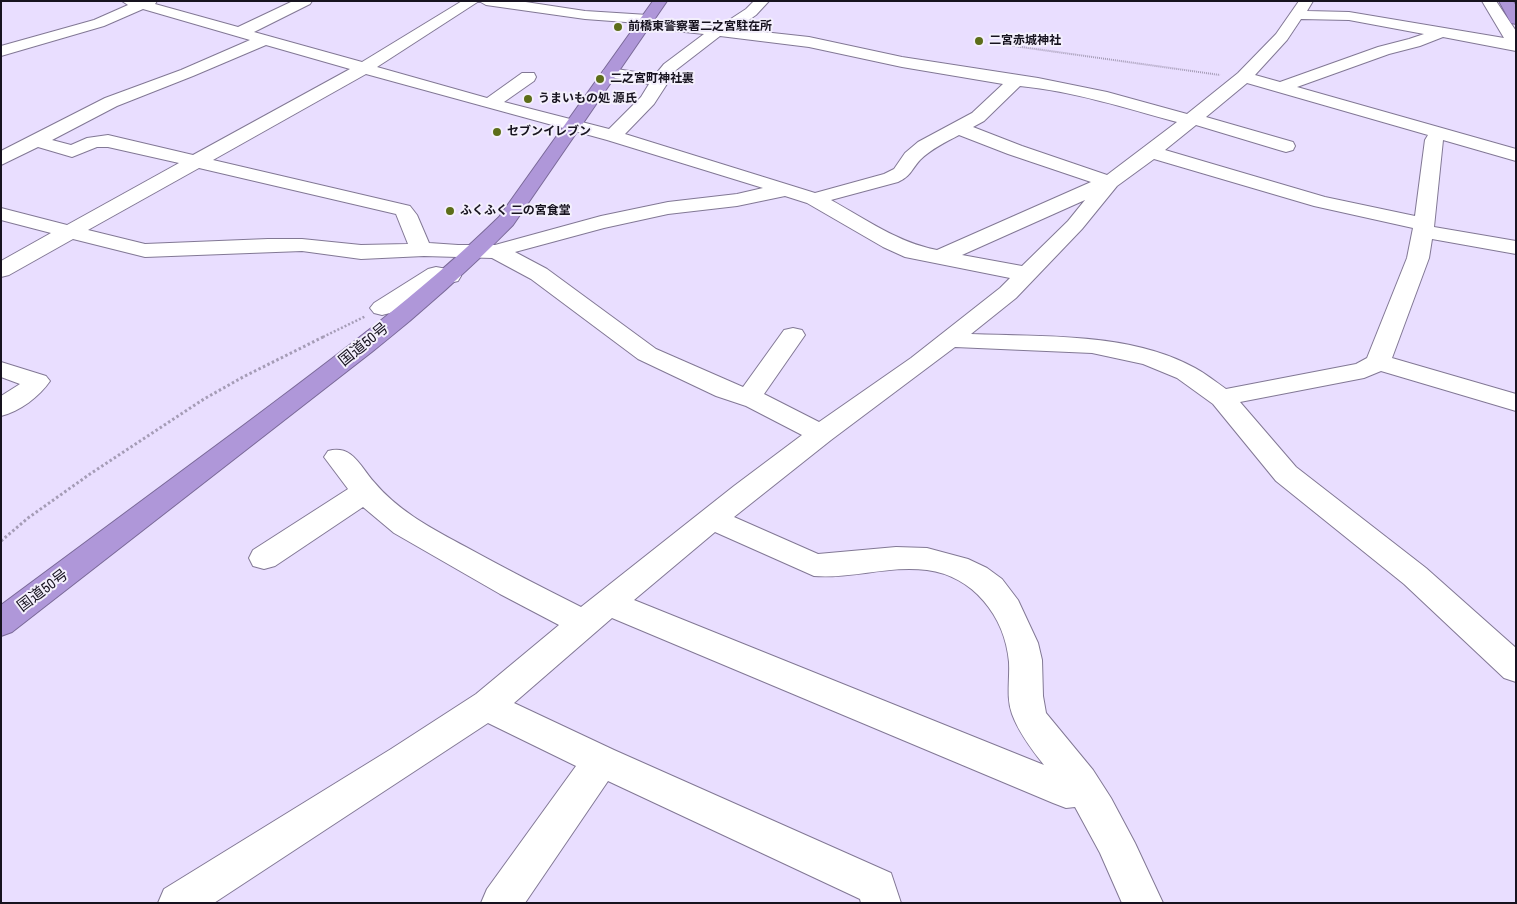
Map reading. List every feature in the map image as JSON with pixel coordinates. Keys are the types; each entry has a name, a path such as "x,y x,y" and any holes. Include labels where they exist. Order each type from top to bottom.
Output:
{"highway":[{"path":"1506,2 1516,20"},
{"name":"国道50号","path":"1,623 344,362 450,276 486,251 651,15"}],"street":[{"path":"242,32 306,1"},
{"path":"1,270 364,68 472,1"},
{"path":"486,1 584,14 651,15 720,30 809,42 902,62 1038,83 1106,97 1286,146"},
{"path":"614,136 648,100 670,67 720,30 751,12 762,1"},
{"path":"1489,1 1516,45"},
{"path":"1,51 99,23 139,3 571,127 614,136 785,189 814,199 891,242 913,252 1026,274"},
{"path":"940,257 1110,182 1192,120 1244,77 1282,37 1302,8 1516,45"},
{"path":"1280,87 1384,50 1414,43 1440,32"},
{"path":"1,159 111,102 187,74 266,39"},
{"path":"610,73 659,81"},
{"path":"490,104 528,77"},
{"path":"1244,77 1516,156"},
{"path":"814,199 890,178 901,173 912,157 926,146 978,117 1016,81"},
{"path":"959,128 1015,150 1110,182"},
{"path":"1222,398 1364,370 1378,362 1415,269 1424,227 1434,140 1445,135"},
{"path":"35,141 72,151 104,140 403,210 408,215 419,246 424,250"},
{"path":"1151,152 1321,202 1516,248"},
{"path":"178,903 404,760 488,704 584,623 712,520 821,434 920,363 1008,293 1075,225 1110,182"},
{"path":"1,214 145,251 302,245 361,252 486,251 601,222 668,208 746,198 785,189"},
{"path":"486,251 539,274 647,354 725,390 748,398 821,434"},
{"path":"382,308 436,274 450,276"},
{"path":"748,398 793,335"},
{"path":"950,338 960,341 1092,346 1112,349 1168,365 1192,377 1222,398 1286,474 1415,576 1516,668"},
{"path":"1378,362 1516,403"},
{"path":"1,368 37,381 33,387 1,408"},
{"path":"338,457 366,492 390,515 423,538 584,623"},
{"path":"264,558 366,492"},
{"path":"712,520 814,565 827,566 918,558 951,565 990,586 1008,613 1024,653 1025,690 1032,720 1084,789 1124,860 1143,903"},
{"path":"613,601 621,608 1066,791 1084,789"},
{"path":"488,704 499,712 601,761 877,887 881,903"},
{"path":"501,903 601,761"}],"path":[{"path":"1000,44 1222,75"},
{"path":"1,541 28,518 74,485 204,399 243,377 382,308"}],"place":[{"name":"前橋東警察署二之宮駐在所","path":"618,27"},
{"name":"二宮赤城神社","path":"979,41"},
{"name":"二之宮町神社裏","path":"600,79"},
{"name":"うまいもの処 源氏","path":"528,99"},
{"name":"セブンイレブン","path":"497,132"},
{"name":"ふくふく 二の宮食堂","path":"450,211"}]}
